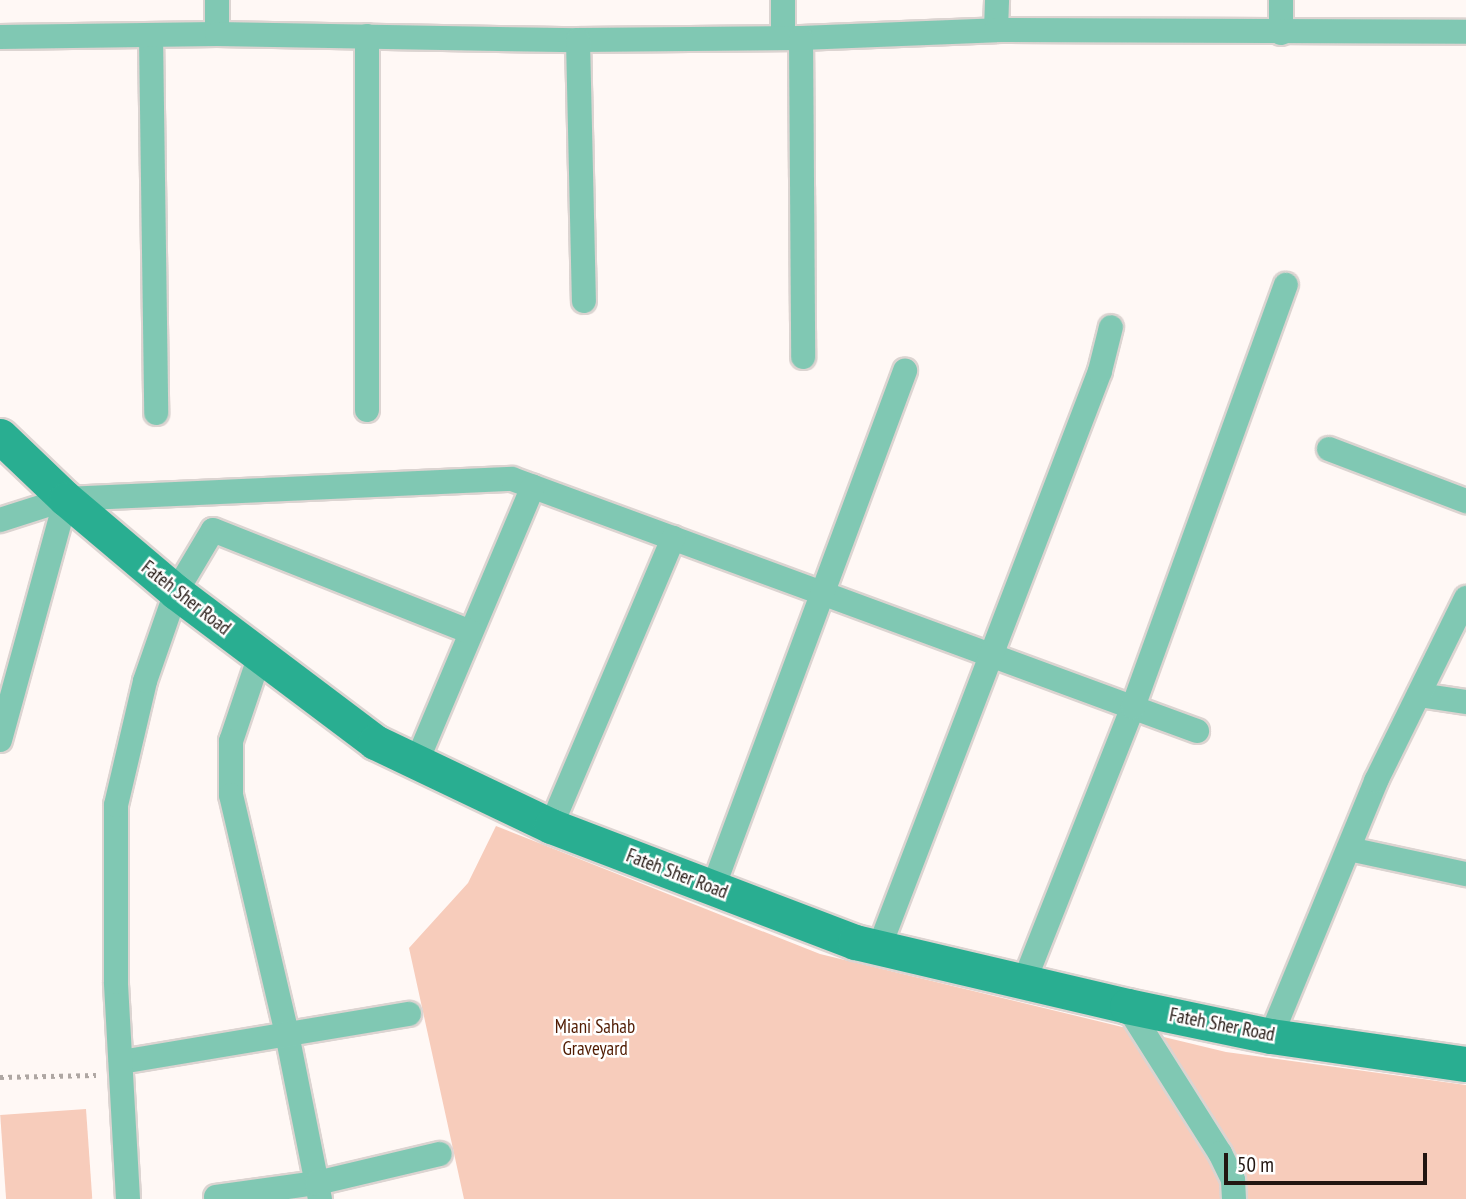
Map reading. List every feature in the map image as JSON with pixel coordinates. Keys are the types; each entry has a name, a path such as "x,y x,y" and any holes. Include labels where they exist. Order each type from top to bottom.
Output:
{"street":[{"path":"217,0 217,34"},
{"path":"783,0 792,37 803,357"},
{"path":"996,30 997,0"},
{"path":"1281,0 1281,33"},
{"path":"0,37 217,34 578,40 792,37 996,30 1466,32"},
{"path":"150,36 156,413"},
{"path":"367,36 367,410"},
{"path":"578,40 584,301"},
{"path":"1024,982 1133,707 1286,285"},
{"path":"879,948 1100,372 1111,327"},
{"path":"713,888 905,372"},
{"name":"Fateh Sher Road","path":"0,436 66,499 176,592 375,742 551,826 855,942 1126,1006 1271,1036 1466,1065"},
{"path":"1329,449 1466,501"},
{"path":"0,520 66,499 512,480 1197,731"},
{"path":"417,761 533,487"},
{"path":"0,740 66,499"},
{"path":"128,1199 116,982 116,805 145,681 176,592 213,530 471,632"},
{"path":"551,826 673,538"},
{"path":"1271,1036 1376,781 1463,610"},
{"path":"260,655 231,741 231,794 287,1034 319,1191"},
{"path":"1419,695 1466,702"},
{"path":"1349,849 1466,874"},
{"path":"1126,1006 1220,1153 1233,1180 1234,1199"},
{"path":"121,1068 287,1034 409,1014"},
{"path":"216,1197 319,1191 439,1154"}],"path":[{"path":"0,1077 121,1068"}],"green space":[{"name":"Miani Sahab Graveyard","path":"496,826 820,954 1226,1052 1466,1085 1466,1199 464,1199 409,948 468,883"},
{"path":"86,1109 92,1199 6,1199 0,1115"}]}
